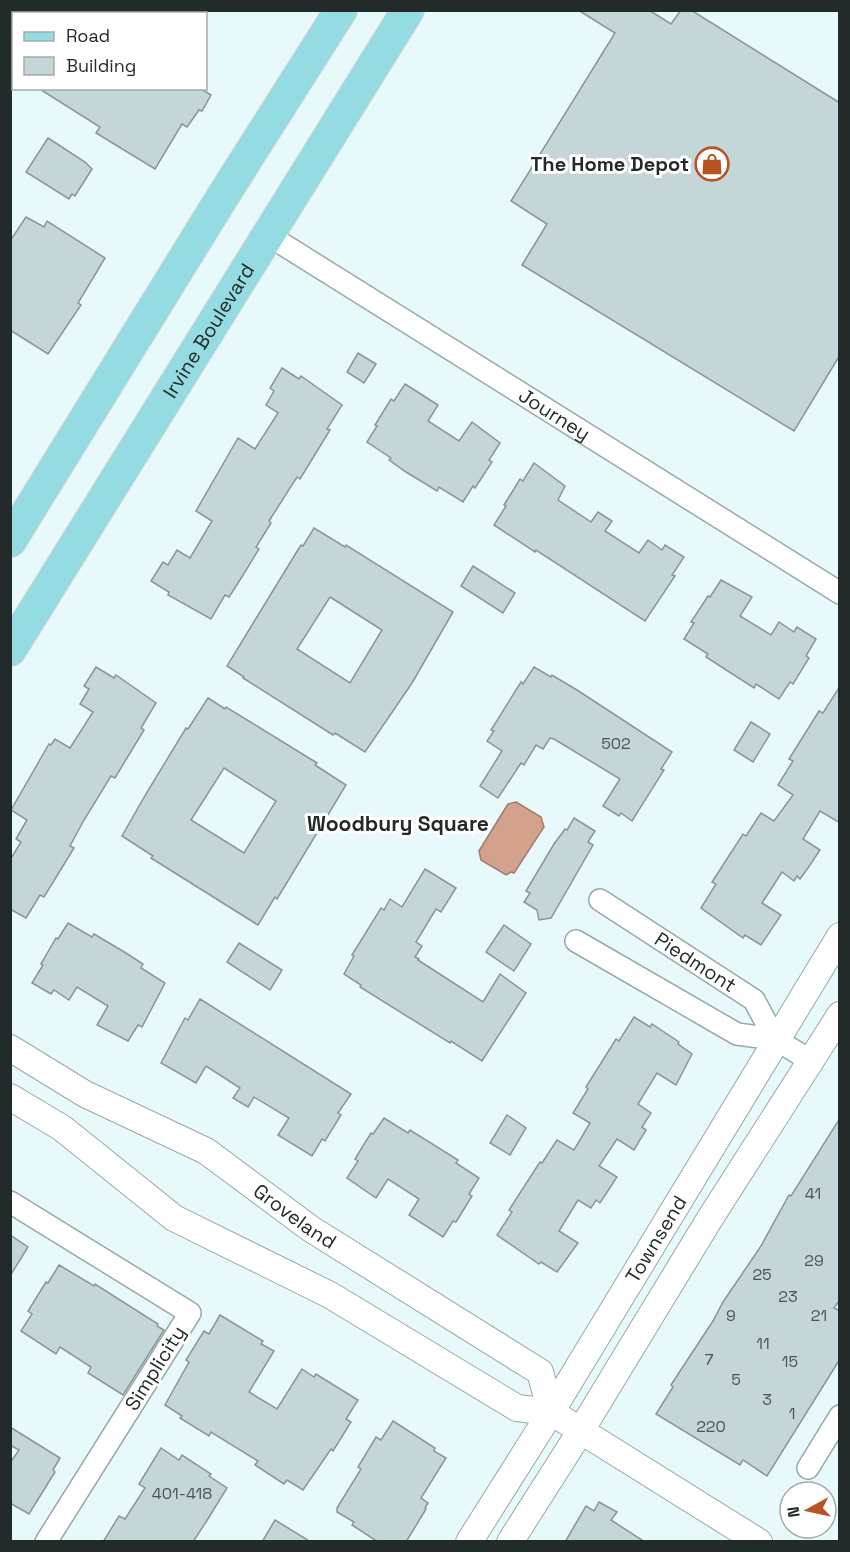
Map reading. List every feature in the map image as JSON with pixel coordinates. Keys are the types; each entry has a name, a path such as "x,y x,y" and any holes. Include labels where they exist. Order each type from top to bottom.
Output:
{"main road":[{"path":"10,541 222,196 340,10"},
{"name":"Irvine Boulevard","path":"10,650 408,10"}],"street":[{"name":"Journey","path":"268,235 840,593"},
{"name":"Piedmont","path":"600,900 754,1000 776,1039"},
{"name":"Townsend","path":"469,1542 551,1412 840,936"},
{"name":"Piedmont","path":"576,941 737,1034 776,1039 811,1061"},
{"name":"Townsend","path":"510,1542 709,1220 840,1015"},
{"name":"Groveland","path":"10,1048 85,1094 206,1151 311,1229 540,1372 551,1412"},
{"path":"10,1097 62,1128 174,1218 330,1295 517,1408 551,1412 759,1542"},
{"name":"Simplicity","path":"10,1202 190,1313 46,1542"},
{"path":"808,1468 840,1416"}],"shaded area":[{"path":"516,802 541,817 544,827 514,873 506,875 481,860 479,851 508,804"}],"building":[{"name":"The Home Depot","path":"578,10 649,10 671,24 681,10 691,10 840,103 840,355 794,431 522,265 547,224 511,201 615,33"},
{"path":"41,90 203,90 211,95 202,111 199,110 187,127 182,124 155,169 96,133 100,127"},
{"path":"48,138 92,169 75,196 72,194 69,199 26,172"},
{"path":"26,217 44,227 47,221 105,258 78,303 81,305 48,354 10,330 10,241"},
{"path":"358,353 376,364 364,383 347,372"},
{"path":"282,368 299,379 301,376 342,405 327,429 330,430 300,479 297,477 269,521 271,523 256,547 259,549 229,597 225,595 211,619 168,595 169,592 151,581 163,562 168,565 177,550 190,558 212,521 196,511 238,438 255,449 278,413 266,405 274,391 270,388"},
{"path":"405,384 438,405 428,421 459,441 472,422 500,443 489,460 492,462 463,502 439,487 437,491 406,472 389,460 391,458 367,442 391,399 394,401"},
{"path":"534,463 565,486 558,500 591,522 598,512 612,521 605,531 639,553 648,540 662,550 665,545 684,557 672,575 675,576 645,621 494,525 520,479 523,481"},
{"path":"314,528 345,547 346,545 453,612 412,683 365,752 335,733 333,735 227,666 301,545 303,546","holes":["330,597 382,630 350,683 297,649"]},
{"path":"473,566 515,593 503,613 461,586"},
{"path":"721,580 752,597 740,616 771,635 779,622 794,632 797,627 816,639 806,656 809,658 793,684 790,682 779,699 756,684 754,688 706,657 708,654 684,639 694,623 691,622"},
{"path":"96,667 114,678 116,675 156,703 141,728 144,730 115,778 111,776 84,820 70,846 74,848 44,897 40,895 26,918 10,909 10,860 21,842 16,839 27,820 11,810 49,744 51,745 55,739 70,748 93,712 80,704 89,689 84,686"},
{"path":"534,667 577,690 672,752 661,769 664,770 632,821 621,813 619,816 603,806 620,779 550,738 543,749 536,745 524,765 521,763 498,798 480,786 502,751 487,741 494,731 491,730 521,682 523,684"},
{"path":"840,686 840,823 820,811 803,839 820,850 800,879 797,876 794,881 782,872 762,903 781,915 761,945 745,935 743,938 701,908 716,884 712,882 743,834 746,836 761,813 774,821 793,795 778,785 793,761 789,759 819,711 823,713"},
{"path":"208,698 317,763 315,765 346,785 277,899 275,897 258,925 151,858 153,856 122,836 186,728 188,729","holes":["224,768 276,801 244,853 191,820"]},
{"path":"751,722 770,734 753,762 734,750"},
{"path":"574,818 595,831 588,842 593,845 551,918 539,920 537,910 524,902 530,893 526,891 554,844"},
{"path":"425,869 456,888 441,912 436,909 416,942 422,946 415,957 483,1002 500,974 526,993 482,1061 360,987 361,985 344,974 354,956 352,955 381,908 384,910 390,899 402,907"},
{"path":"68,923 92,937 94,934 126,953 143,964 141,968 165,983 142,1027 138,1025 128,1041 97,1025 108,1006 77,987 69,1000 54,990 51,994 32,983 56,938 58,939"},
{"path":"504,925 531,944 514,971 486,952"},
{"path":"239,943 282,970 270,990 227,962"},
{"path":"200,999 351,1094 338,1113 341,1115 325,1141 322,1139 312,1156 278,1135 289,1118 254,1097 248,1107 233,1098 240,1088 206,1066 196,1083 161,1063 185,1018 188,1020"},
{"path":"634,1017 650,1027 652,1024 692,1054 676,1085 657,1073 638,1104 651,1113 642,1127 646,1130 634,1150 617,1139 599,1166 617,1177 600,1203 596,1200 591,1208 578,1200 559,1231 578,1243 557,1272 541,1262 539,1264 497,1235 512,1212 509,1210 557,1140 574,1150 590,1123 573,1113 588,1089 586,1087 616,1039 619,1041"},
{"path":"507,1115 526,1128 510,1155 490,1143"},
{"path":"384,1118 408,1133 410,1130 458,1160 456,1163 479,1178 469,1194 472,1196 456,1222 453,1221 443,1237 409,1215 419,1199 388,1179 376,1198 347,1178 358,1161 355,1159 371,1133 373,1134"},
{"path":"840,1118 840,1300 834,1308 840,1311 840,1359 767,1476 743,1460 740,1465 656,1414 673,1387 671,1385 761,1246 789,1195 791,1196"},
{"path":"10,1235 28,1247 10,1276"},
{"path":"59,1265 94,1286 95,1284 164,1330 123,1395 88,1373 91,1367 60,1347 56,1354 21,1331 32,1314 28,1311"},
{"path":"220,1315 263,1341 261,1344 274,1351 249,1392 277,1409 302,1369 314,1377 316,1374 358,1400 346,1419 351,1422 333,1451 331,1449 303,1490 287,1480 284,1484 255,1465 258,1461 211,1432 209,1436 180,1418 182,1416 165,1405 189,1362 186,1360 204,1331 209,1334"},
{"path":"393,1421 435,1448 434,1451 446,1458 421,1498 428,1503 426,1509 406,1542 378,1542 352,1525 354,1522 337,1512 337,1508 361,1469 358,1467 376,1437 381,1440"},
{"path":"10,1427 60,1458 53,1470 55,1472 29,1514 10,1503 10,1463 19,1450 10,1445"},
{"path":"161,1448 179,1460 182,1455 211,1474 209,1476 227,1488 193,1542 103,1542 119,1516 125,1519 145,1488 139,1484"},
{"path":"599,1502 617,1512 611,1520 645,1542 565,1542 586,1506 594,1511"},
{"path":"275,1520 311,1542 262,1542"}],"place":[{"name":"The Home Depot","path":"712,164"}],"district":[{"name":"Woodbury Square","path":"398,823"}]}
